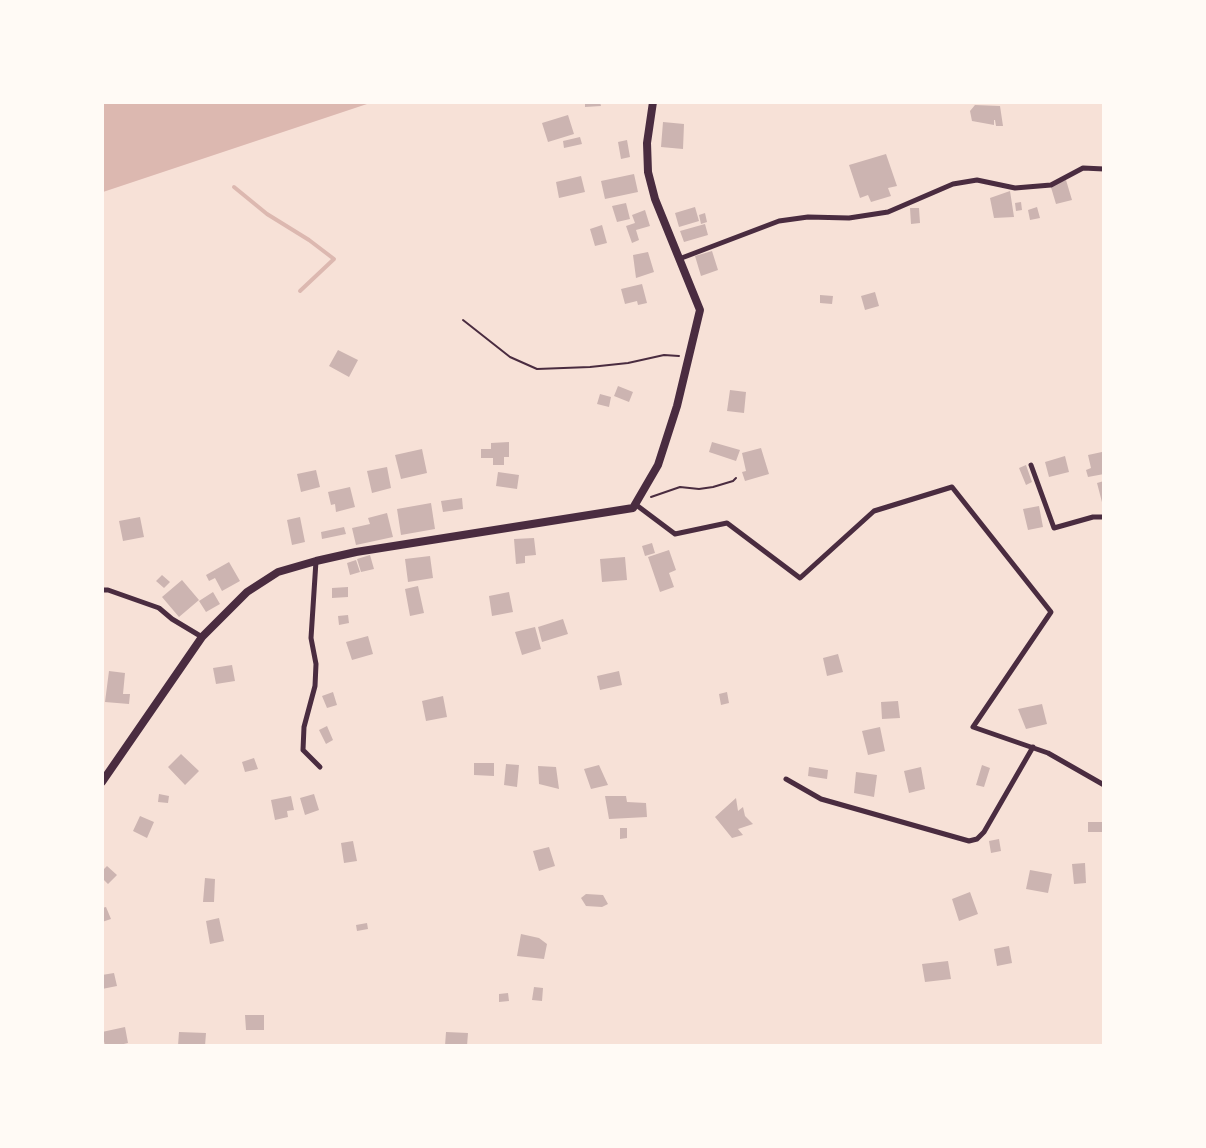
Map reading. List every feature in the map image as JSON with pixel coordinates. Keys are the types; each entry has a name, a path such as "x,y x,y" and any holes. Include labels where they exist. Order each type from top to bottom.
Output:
{"main road":[{"path":"102,782 202,637 247,592 278,572 316,561 435,539 633,508 658,465 677,406 700,310 655,199 648,172 647,143 653,102"}],"street":[{"path":"679,259 730,238 779,221 808,216 849,218 888,212 953,184 977,180 1015,188 1051,185 1083,168 1104,169"},
{"path":"1031,465 1054,528 1093,517 1104,517"},
{"path":"635,504 675,534 727,523 800,578 874,511 952,487 1051,612 973,727 1048,753 1104,785"},
{"path":"316,561 311,638 316,664 315,686 304,727 302,750 320,767"},
{"path":"102,590 108,590 158,608 172,620 202,637"},
{"path":"786,779 822,799 969,841 977,839 984,832 1032,748"}],"path":[{"path":"463,320 510,357 536,369 590,367 628,363 664,355 689,356"},
{"path":"635,504 643,502 654,495 674,489 706,488 733,481 736,478"}],"shaded area":[{"path":"103,102 370,102 370,103 103,192"}],"building":[{"path":"585,102 600,102 601,106 585,107"},
{"path":"975,105 1000,106 1003,126 996,126 995,120 994,125 972,121 970,111"},
{"path":"568,115 574,134 548,142 542,123"},
{"path":"663,122 684,124 683,149 661,147"},
{"path":"580,137 582,144 564,148 563,141"},
{"path":"627,140 630,157 621,159 618,142"},
{"path":"886,154 897,186 888,188 891,196 871,202 868,195 860,198 849,165"},
{"path":"634,174 638,192 605,199 601,181"},
{"path":"581,176 585,192 559,198 556,182"},
{"path":"1066,180 1072,200 1056,204 1050,184"},
{"path":"1010,191 1014,217 994,218 990,198"},
{"path":"1021,202 1022,210 1016,211 1015,203"},
{"path":"626,203 630,219 617,222 612,206"},
{"path":"695,207 699,221 679,227 675,213"},
{"path":"1037,207 1040,218 1030,220 1028,210"},
{"path":"910,208 919,208 920,223 911,224"},
{"path":"645,210 650,226 636,230 639,240 632,243 626,226 635,223 632,215"},
{"path":"705,213 707,222 701,224 699,215"},
{"path":"705,224 708,235 684,242 680,231"},
{"path":"602,225 607,243 595,246 590,229"},
{"path":"712,251 718,270 701,276 695,256"},
{"path":"648,252 654,272 636,278 633,255"},
{"path":"642,284 647,303 638,305 637,301 625,304 621,289"},
{"path":"875,292 879,306 865,310 861,296"},
{"path":"820,295 833,296 832,304 820,303"},
{"path":"338,350 358,360 349,377 329,366"},
{"path":"618,386 633,392 629,402 614,396"},
{"path":"730,390 746,392 744,413 727,411"},
{"path":"600,394 611,397 609,407 597,404"},
{"path":"509,442 509,457 504,457 504,465 493,465 493,458 481,458 481,449 491,449 491,443"},
{"path":"712,442 740,450 736,461 709,452"},
{"path":"761,448 769,474 745,481 742,472 746,471 742,453"},
{"path":"422,449 427,473 401,479 395,455"},
{"path":"1102,452 1104,474 1088,477 1086,470 1091,468 1088,455"},
{"path":"1065,456 1069,472 1049,477 1045,462"},
{"path":"1026,465 1032,482 1026,485 1019,468"},
{"path":"387,467 391,488 372,493 367,471"},
{"path":"316,470 320,487 301,492 297,474"},
{"path":"498,472 519,475 517,489 496,486"},
{"path":"1104,481 1104,506 1103,506 1097,483"},
{"path":"350,487 355,507 336,512 335,504 331,505 328,492"},
{"path":"462,498 463,509 443,512 441,501"},
{"path":"431,503 435,529 401,535 397,509"},
{"path":"1039,506 1043,527 1028,530 1023,509"},
{"path":"387,513 393,537 356,545 352,528 370,524 368,518"},
{"path":"140,517 144,537 123,541 119,521"},
{"path":"300,517 305,542 292,545 287,520"},
{"path":"344,527 346,534 322,539 321,532"},
{"path":"534,538 536,555 525,556 525,563 516,564 514,539"},
{"path":"652,543 655,553 645,556 642,546"},
{"path":"669,550 676,570 669,573 674,587 660,592 648,557"},
{"path":"370,555 374,569 361,572 357,559"},
{"path":"430,556 433,578 408,582 405,559"},
{"path":"625,557 627,580 602,582 600,559"},
{"path":"356,560 360,572 350,575 347,563"},
{"path":"229,562 240,581 222,591 215,578 209,581 206,575"},
{"path":"162,575 170,582 164,588 156,581"},
{"path":"182,580 199,600 179,617 162,597"},
{"path":"418,586 424,613 410,616 405,589"},
{"path":"348,587 348,597 332,598 332,588"},
{"path":"213,592 220,604 206,612 199,601"},
{"path":"509,592 513,612 492,616 489,596"},
{"path":"348,615 349,623 339,625 338,616"},
{"path":"563,619 568,634 542,642 538,627"},
{"path":"535,627 541,649 522,655 515,632"},
{"path":"368,636 373,654 352,660 346,642"},
{"path":"838,654 843,672 827,676 823,658"},
{"path":"232,665 235,681 216,684 213,668"},
{"path":"109,671 125,673 123,694 130,694 129,704 105,702"},
{"path":"619,671 622,685 600,690 597,676"},
{"path":"333,692 337,705 327,708 322,696"},
{"path":"727,692 729,703 721,705 719,694"},
{"path":"443,696 447,717 426,721 422,701"},
{"path":"898,701 900,718 882,719 881,702"},
{"path":"1042,704 1047,724 1026,729 1018,709"},
{"path":"327,726 333,740 326,744 319,730"},
{"path":"880,727 885,751 868,755 862,731"},
{"path":"181,754 199,771 185,785 168,767"},
{"path":"254,758 258,769 245,772 242,762"},
{"path":"474,763 494,763 494,776 474,775"},
{"path":"506,764 519,765 517,787 504,785"},
{"path":"599,765 608,785 591,789 584,769"},
{"path":"982,765 990,768 984,787 976,785"},
{"path":"538,766 556,767 559,789 539,784"},
{"path":"809,767 828,770 827,779 808,776"},
{"path":"921,767 925,789 909,793 904,771"},
{"path":"856,772 877,775 874,797 854,793"},
{"path":"159,794 169,796 168,803 158,802"},
{"path":"314,794 319,810 305,815 300,798"},
{"path":"291,796 294,810 287,811 288,817 275,820 271,800"},
{"path":"605,796 626,796 627,802 646,803 647,817 609,819"},
{"path":"736,798 738,811 743,807 745,816 753,824 738,829 743,835 732,838 715,817"},
{"path":"140,816 154,822 147,838 133,831"},
{"path":"1088,822 1102,822 1102,832 1088,832"},
{"path":"620,828 627,828 627,838 620,839"},
{"path":"999,839 1001,851 991,853 989,841"},
{"path":"353,841 357,861 344,863 341,843"},
{"path":"549,847 555,866 539,871 533,851"},
{"path":"1085,863 1086,883 1074,884 1072,864"},
{"path":"107,866 117,875 108,884 102,878 102,871"},
{"path":"1030,870 1052,874 1048,893 1026,889"},
{"path":"205,878 215,879 214,902 203,902"},
{"path":"970,892 978,914 959,921 952,899"},
{"path":"586,894 603,895 608,904 602,907 586,906 581,898"},
{"path":"106,907 111,919 102,922 102,908"},
{"path":"219,918 224,941 210,944 206,921"},
{"path":"367,923 368,929 357,931 356,925"},
{"path":"521,934 539,938 547,944 544,959 517,956"},
{"path":"1009,946 1012,963 997,966 994,949"},
{"path":"948,961 951,979 925,982 922,964"},
{"path":"114,973 117,986 102,989 102,975"},
{"path":"534,987 543,988 542,1001 532,1000"},
{"path":"508,993 509,1001 499,1002 499,994"},
{"path":"245,1015 264,1015 264,1030 246,1030"},
{"path":"125,1027 128,1043 105,1046 102,1032"},
{"path":"179,1032 206,1033 205,1046 178,1046"},
{"path":"446,1032 468,1033 467,1046 445,1046"}],"waterway":[{"path":"234,187 267,214 309,240 334,259 300,291"}]}
